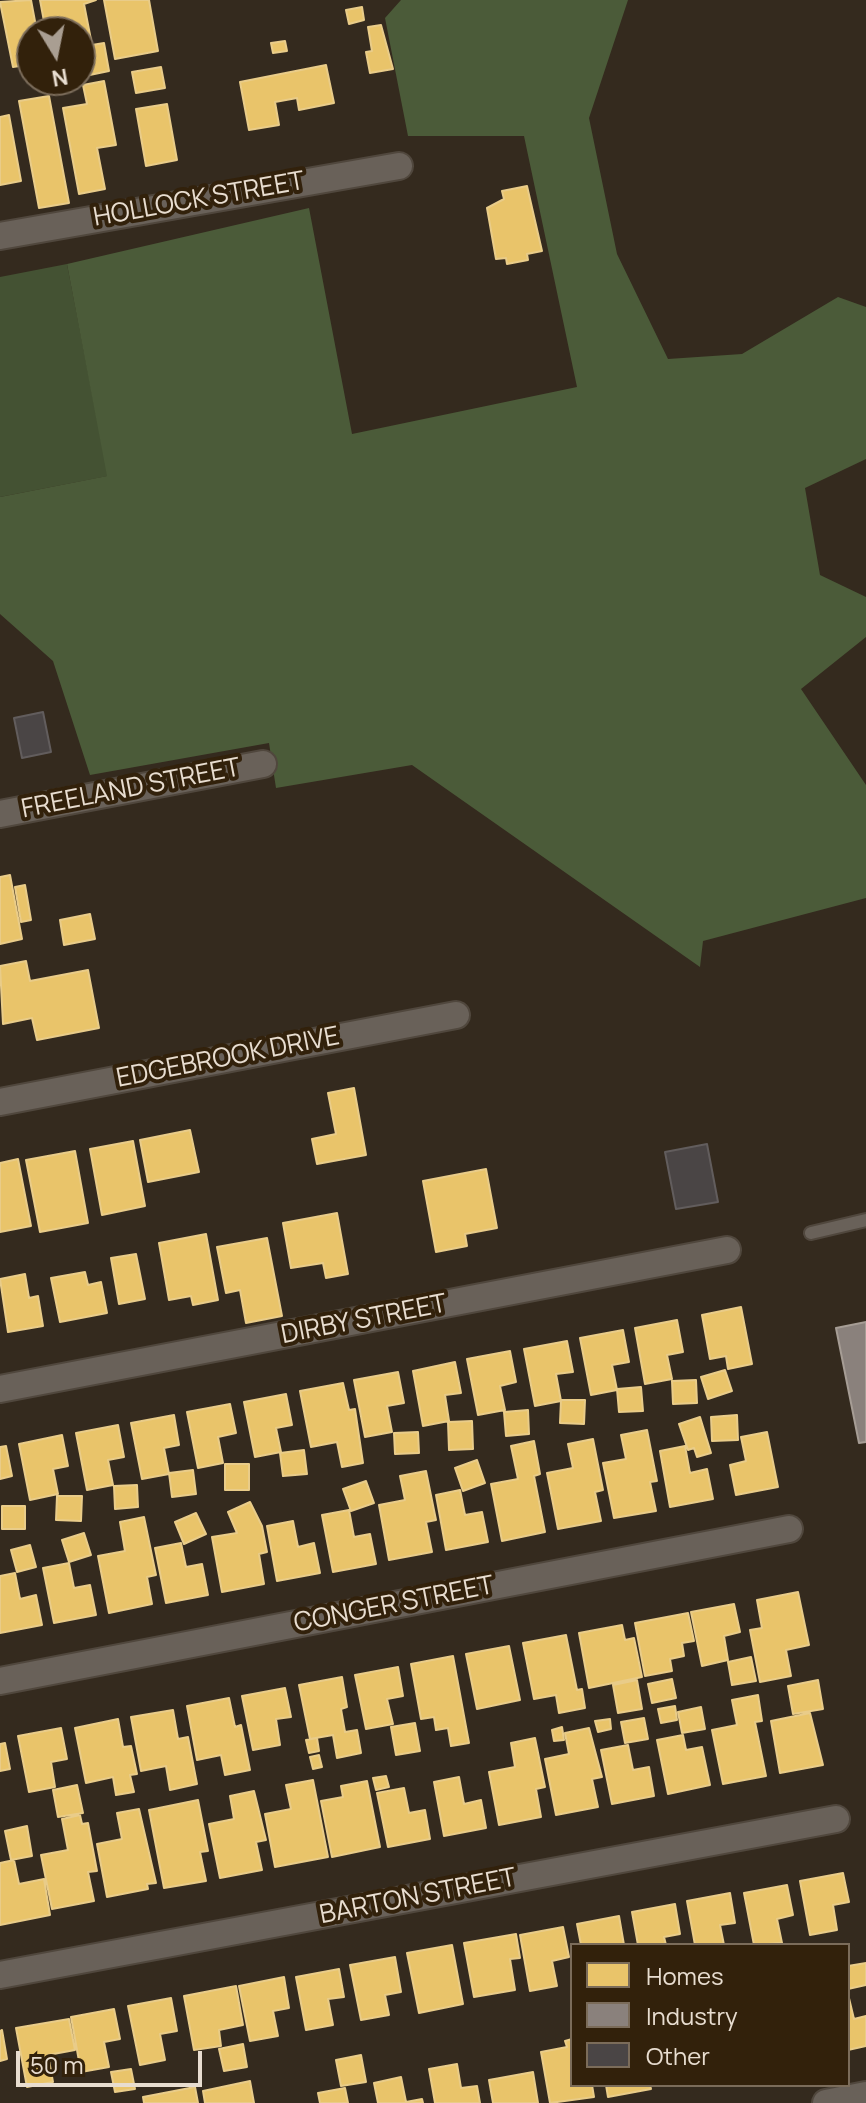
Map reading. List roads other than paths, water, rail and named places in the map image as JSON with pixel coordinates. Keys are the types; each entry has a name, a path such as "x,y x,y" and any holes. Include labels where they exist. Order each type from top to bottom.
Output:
{"street":[{"name":"HOLLOCK STREET","path":"0,236 399,166"},
{"name":"FREELAND STREET","path":"0,814 263,764"},
{"name":"EDGEBROOK DRIVE","path":"0,1102 456,1015"},
{"name":"DIRBY STREET","path":"0,1389 727,1250"},
{"name":"CONGER STREET","path":"0,1681 789,1529"},
{"name":"BARTON STREET","path":"0,1975 836,1819"},
{"path":"826,2103 866,2095"}],"lane":[{"path":"811,1233 866,1220"}]}
